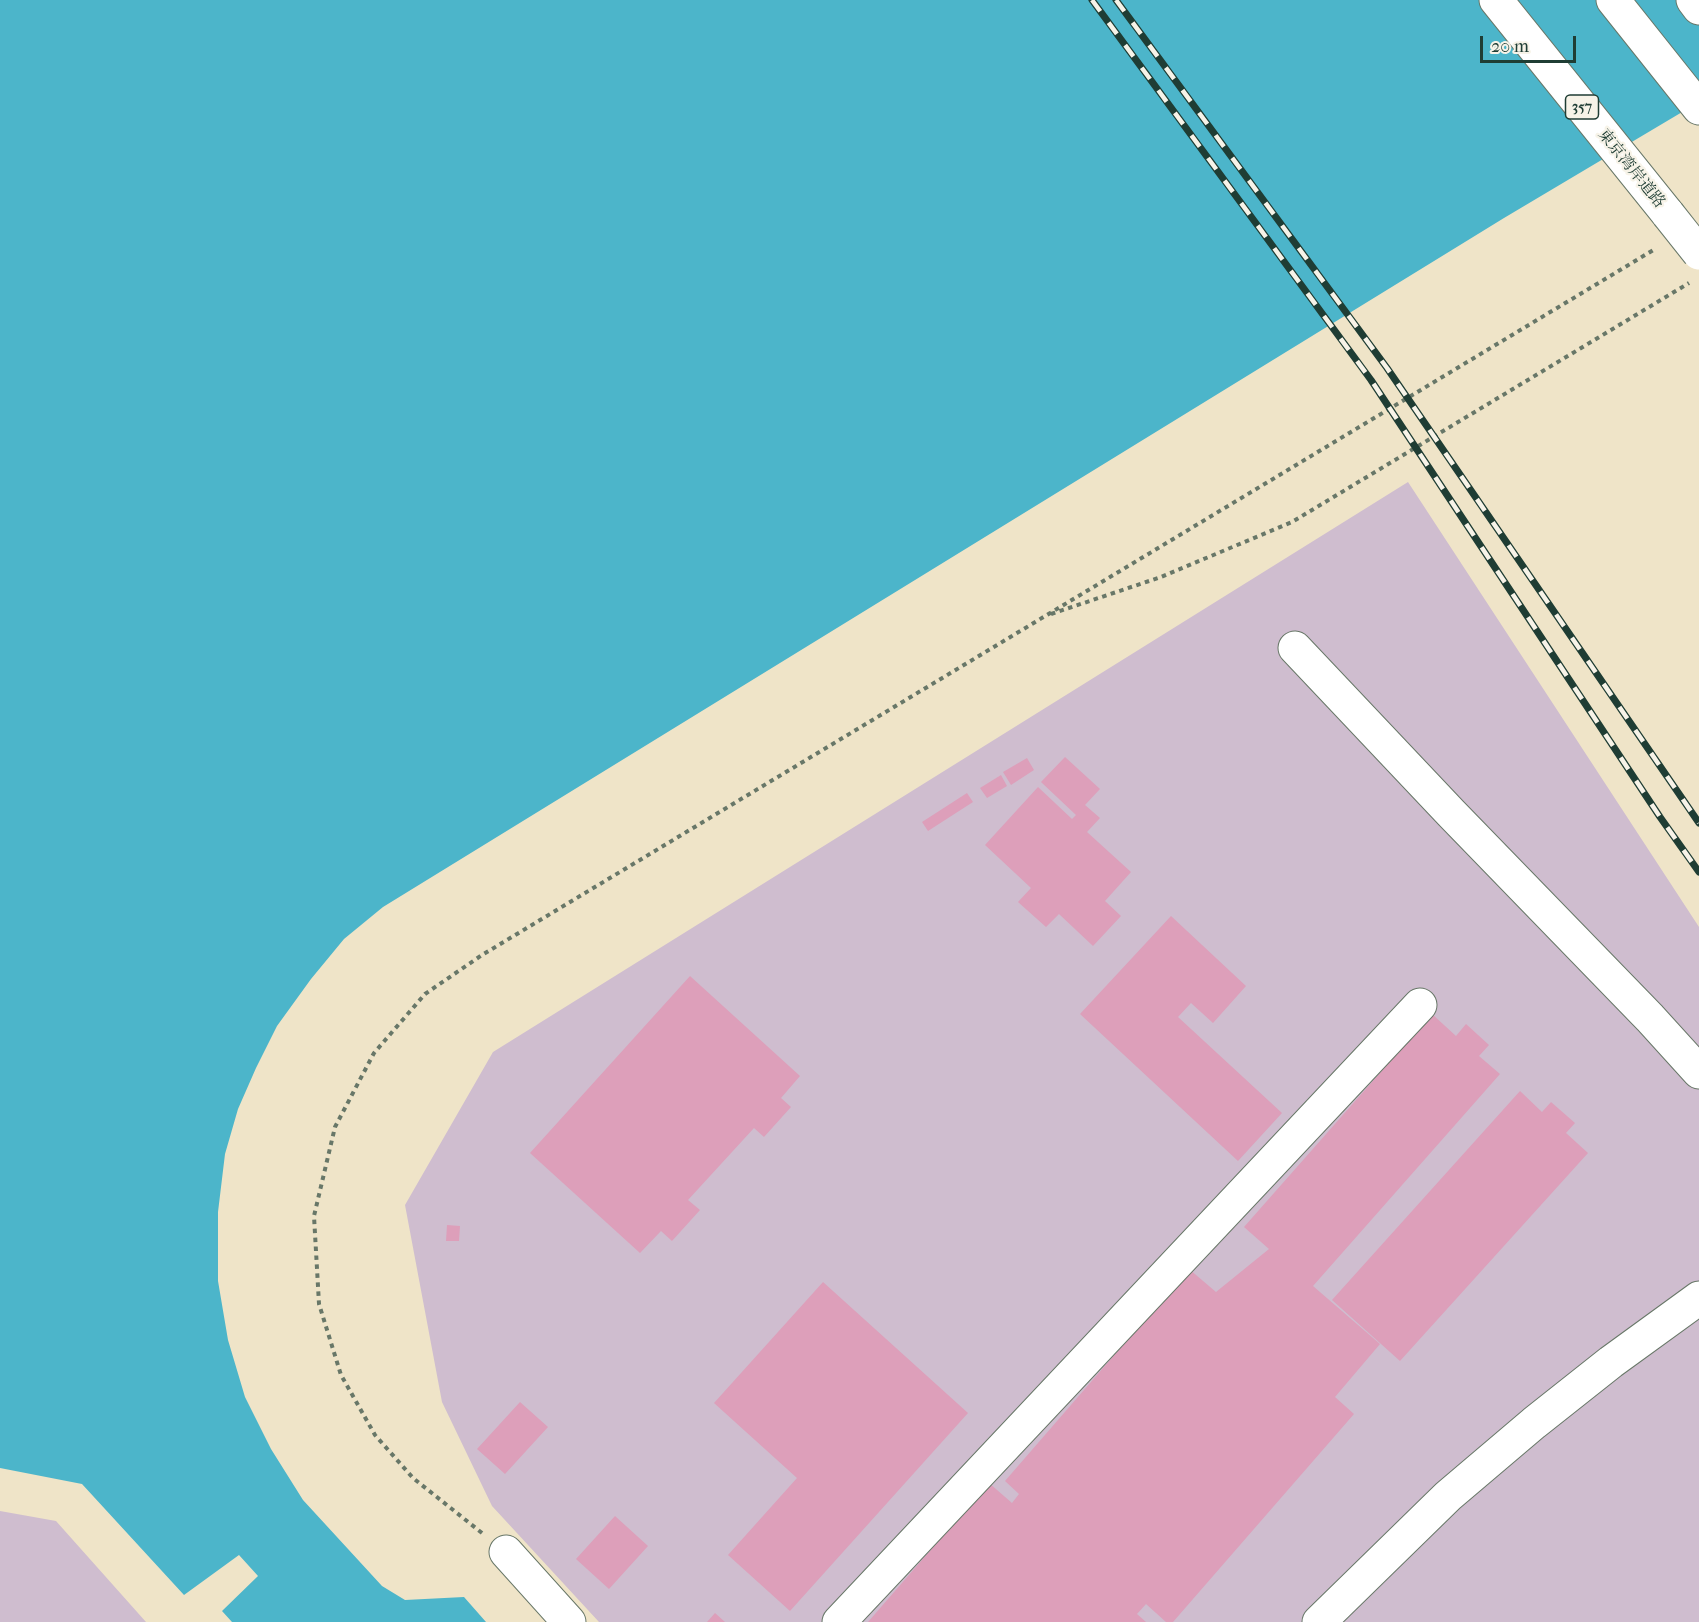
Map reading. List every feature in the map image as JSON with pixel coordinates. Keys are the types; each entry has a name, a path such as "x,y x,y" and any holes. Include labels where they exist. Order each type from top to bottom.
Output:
{"main road":[{"name":"東京湾岸道路","path":"1496,0 1694,268"},
{"path":"1612,0 1699,108"},
{"path":"1693,0 1699,8"},
{"path":"1295,648 1699,1072"},
{"path":"839,1622 1420,1005"},
{"path":"1318,1622 1448,1496 1611,1362 1699,1298"},
{"path":"506,1552 569,1622"}],"path":[{"path":"506,1552 413,1478 375,1435 341,1375 319,1304 314,1216 335,1127 374,1053 425,994 482,955 1658,247"},
{"path":"1041,617 1161,576 1292,522 1694,268"}],"shaded area":[{"path":"1408,482 1699,927 1699,1622 599,1622 492,1506 442,1402 405,1205 493,1052"},
{"path":"0,1511 56,1521 146,1622 0,1622"}],"water":[{"path":"0,0 1699,0 1699,102 1504,218 383,907 344,939 277,1026 238,1109 225,1154 218,1212 218,1281 228,1340 245,1397 271,1449 303,1500 382,1586 405,1600 464,1597 486,1622 232,1622 222,1611 258,1576 239,1555 184,1595 82,1484 0,1468"}],"building":[{"path":"1065,757 1100,789 1085,805 1100,818 1087,832 1131,872 1105,901 1121,916 1093,946 1059,914 1046,927 1018,902 1031,888 985,845 1038,787 1072,819 1076,815 1041,782"},
{"path":"1027,758 1034,770 1011,785 1003,772"},
{"path":"1001,775 1007,786 987,798 980,788"},
{"path":"967,793 973,802 928,831 922,822"},
{"path":"1171,916 1246,986 1213,1023 1191,1003 1178,1017 1282,1113 1238,1161 1080,1014"},
{"path":"690,976 800,1076 781,1098 791,1107 764,1137 754,1128 688,1200 700,1210 672,1241 661,1231 640,1253 530,1153"},
{"path":"1432,1014 1456,1036 1466,1024 1489,1045 1479,1056 1500,1074 1313,1286 1380,1344 1335,1397 1354,1414 1173,1622 1166,1622 1146,1604 1137,1614 1146,1622 868,1622 989,1483 1012,1503 1019,1494 1005,1481 1189,1269 1216,1292 1269,1249 1244,1227"},
{"path":"1520,1091 1542,1112 1551,1102 1575,1123 1566,1133 1588,1153 1400,1361 1332,1300"},
{"path":"447,1225 460,1226 459,1241 446,1241"},
{"path":"823,1282 968,1413 790,1611 728,1555 797,1478 714,1403"},
{"path":"520,1402 548,1427 505,1474 477,1449"},
{"path":"615,1516 648,1546 609,1589 576,1559"},
{"path":"715,1613 725,1622 707,1622"}],"railway":[{"path":"1092,0 1371,380 1660,817 1699,872"},
{"path":"1116,0 1387,368 1699,823"}]}
